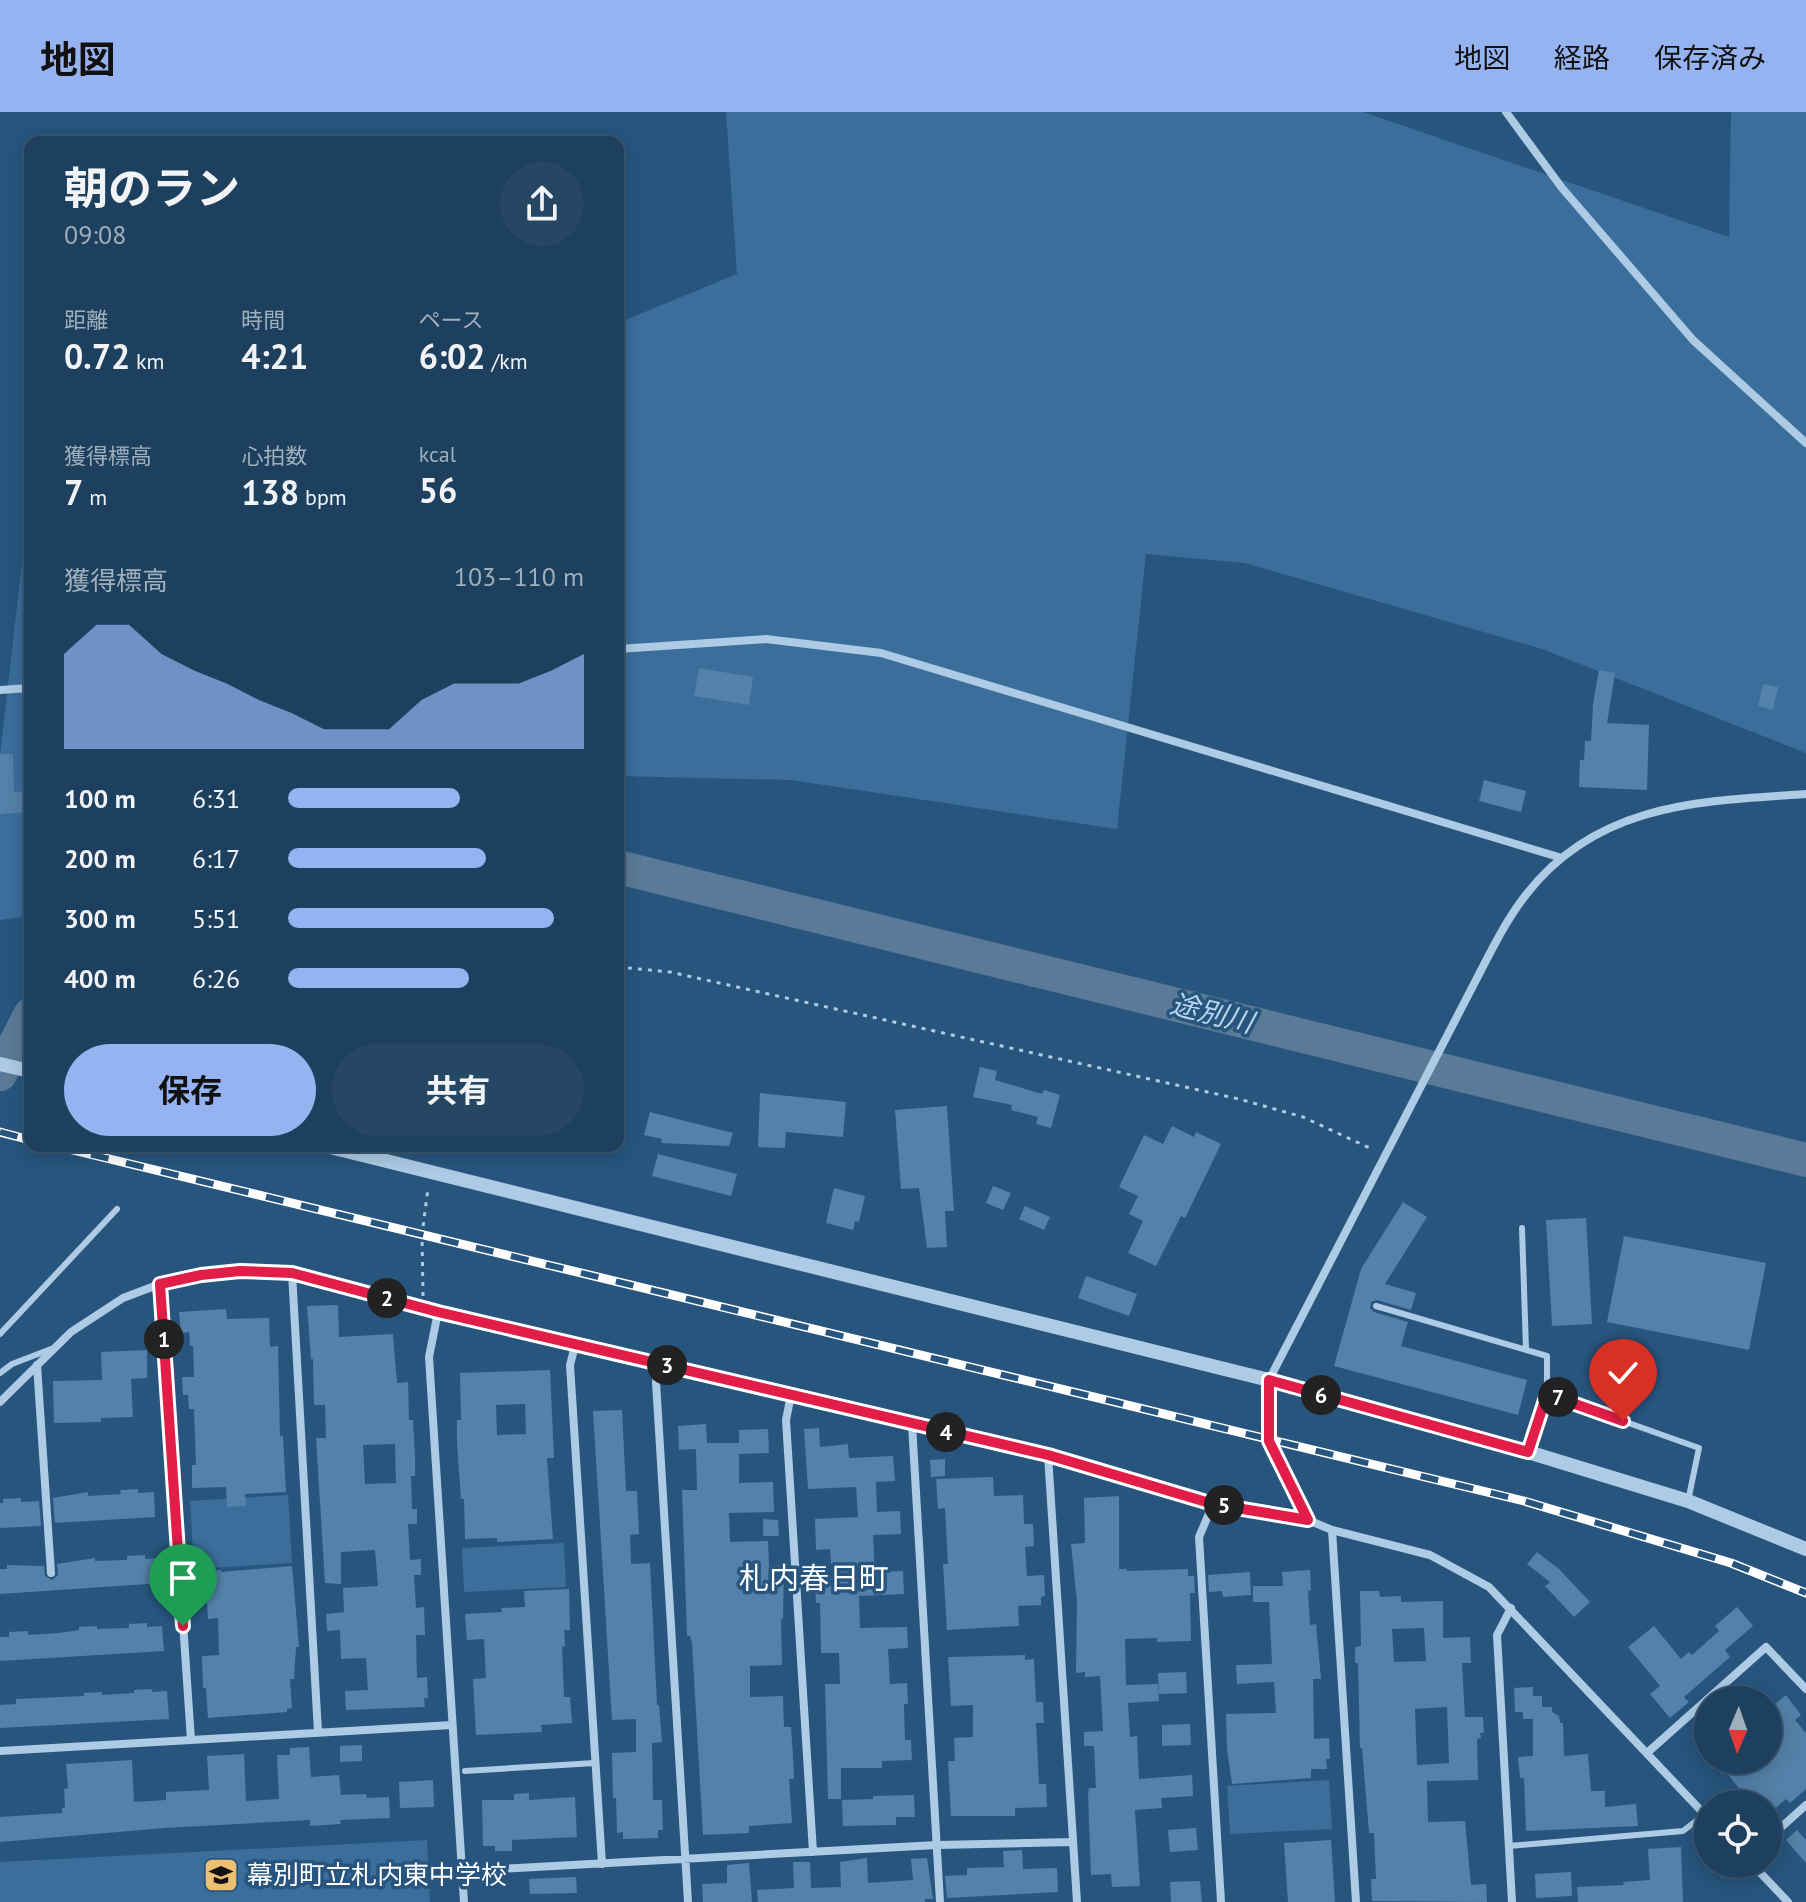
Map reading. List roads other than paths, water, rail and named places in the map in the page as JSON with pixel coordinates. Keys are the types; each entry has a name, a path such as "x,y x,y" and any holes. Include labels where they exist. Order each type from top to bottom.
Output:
{"street":[{"path":"1506,112 1562,188 1693,340 1806,443"},
{"path":"624,649 766,639 881,653 1562,858"},
{"path":"0,690 24,688"},
{"path":"1308,1520 1269,1441 1269,1380 1506,922 1527,893 1562,858 1615,823 1654,810 1708,800 1806,794"},
{"path":"0,1064 24,1070"},
{"path":"350,1152 1269,1380 1528,1452 1688,1501 1806,1549"},
{"path":"0,1402 71,1332 123,1298 160,1284 201,1275 240,1271 292,1273 438,1312 1048,1455 1213,1504 1308,1520 1332,1530 1430,1555 1489,1587 1694,1803"},
{"path":"292,1273 318,1732"},
{"path":"160,1284 191,1740"},
{"path":"438,1312 429,1357 464,1902"},
{"path":"576,1342 570,1365 602,1864"},
{"path":"659,1363 656,1382 688,1902"},
{"path":"37,1365 51,1573"},
{"path":"791,1395 786,1420 813,1852"},
{"path":"912,1424 940,1902"},
{"path":"1048,1455 1077,1902"},
{"path":"1213,1504 1199,1537 1221,1902"},
{"path":"1332,1530 1356,1902"},
{"path":"1511,1608 1497,1635 1512,1902"},
{"path":"1647,1753 1766,1647 1806,1689"},
{"path":"0,1751 452,1725"},
{"path":"1782,1826 1806,1805"},
{"path":"463,1871 937,1845 1073,1842"},
{"path":"1765,1878 1788,1902"}],"lane":[{"path":"0,1334 117,1209"},
{"path":"1522,1228 1526,1349"},
{"path":"1376,1306 1547,1356 1547,1394 1528,1452"},
{"path":"0,1373 12,1364 55,1348"},
{"path":"1547,1394 1699,1448 1688,1501"},
{"path":"465,1771 595,1763"},
{"path":"1509,1846 1683,1831 1694,1824"}],"waterway":[{"name":"途別川","path":"624,868 1806,1160"},
{"name":"途別川","path":"0,1074 24,1027"}],"railway":[{"path":"0,1132 24,1138"},
{"path":"81,1152 1524,1501 1731,1563 1806,1593"}],"place":[{"name":"幕別町立札内東中学校","path":"221,1875"}],"district":[{"name":"札内春日町","path":"814,1579"}]}
